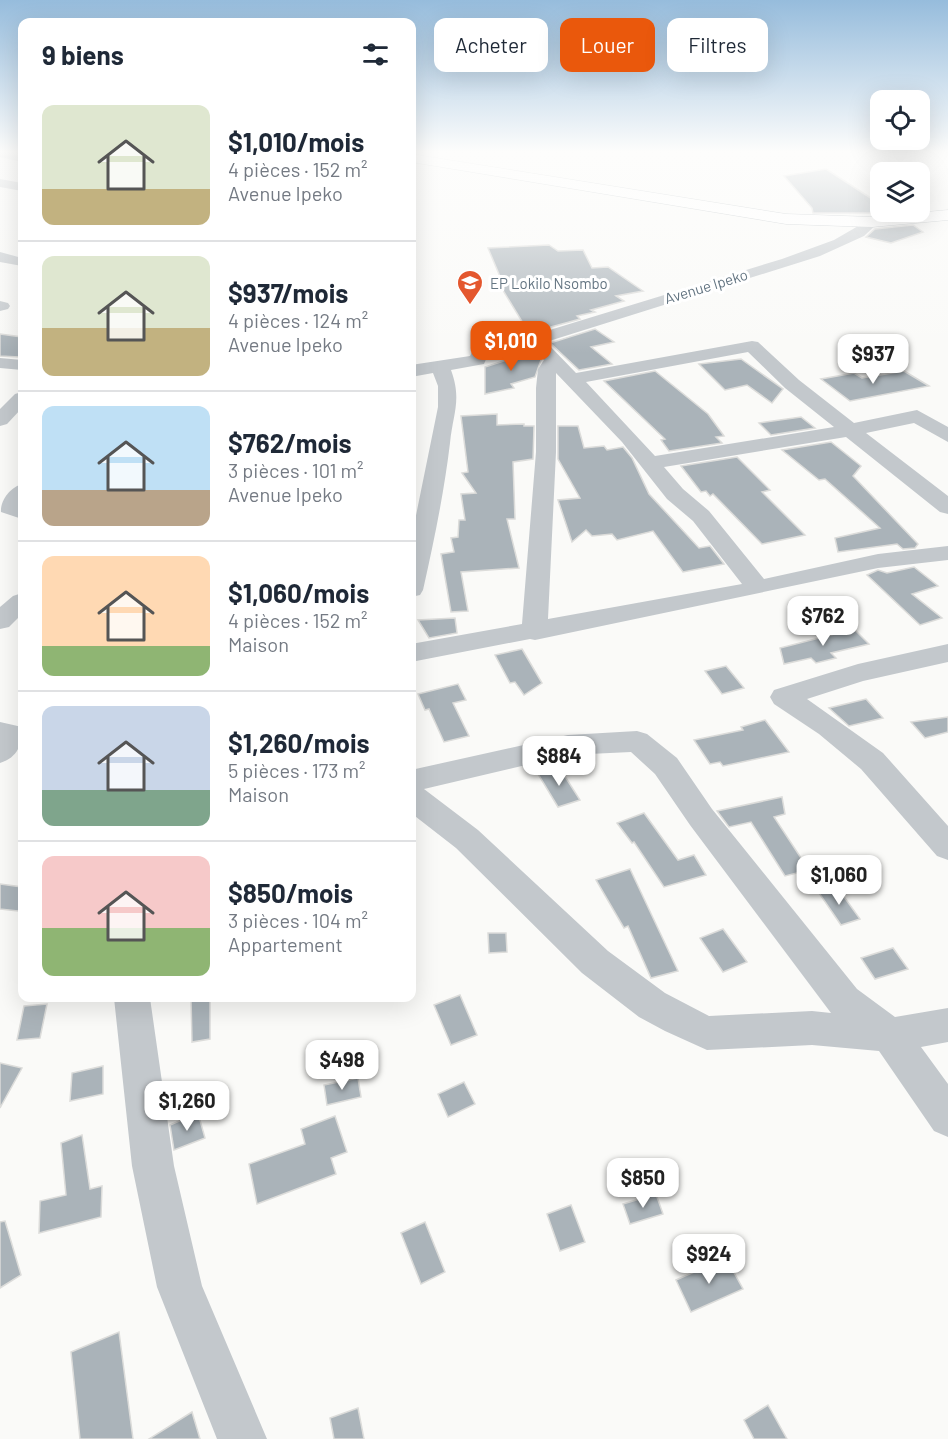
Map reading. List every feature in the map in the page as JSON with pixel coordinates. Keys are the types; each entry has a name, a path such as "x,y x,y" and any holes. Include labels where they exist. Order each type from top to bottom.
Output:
{"street":[{"path":"781,218 870,222"},
{"name":"Avenue Ipeko","path":"416,369 478,360 479,354 536,342 816,251 854,237 872,222"},
{"path":"0,257 18,261"},
{"path":"536,342 574,379 651,463 675,494 701,516 758,588"},
{"path":"574,379 624,367 667,363 752,346 792,384 942,499 948,507"},
{"path":"536,632 535,593 541,551 546,452 545,388 548,369 553,360"},
{"path":"0,363 18,364"},
{"path":"416,568 434,491 440,439 448,407 447,386 440,366"},
{"path":"0,420 18,402"},
{"path":"651,463 850,430 917,416 948,436"},
{"path":"416,652 536,632 758,588 878,561 948,553"},
{"path":"0,621 18,605"},
{"path":"948,653 858,673 784,697 872,761 948,847"},
{"path":"0,732 14,735 0,752"},
{"path":"416,780 568,745 637,741 666,766 701,817 844,1000 890,1035 948,1117"},
{"path":"416,800 467,839 595,962 652,1005 707,1033 812,1028 890,1035 948,1025"},
{"path":"132,1002 153,1166 180,1287 242,1439"}],"building":[{"path":"913,225 923,232 891,243 866,237 875,229"},
{"path":"549,245 558,251 583,250 592,268 608,267 643,291 616,296 624,301 577,316 580,319 511,338 503,325 523,323 496,279 501,279 488,248"},
{"path":"595,329 614,342 591,347 612,364 579,370 550,343"},
{"path":"0,334 18,336 18,357 0,356"},
{"path":"529,348 541,360 535,377 511,384 514,388 485,394 485,367 522,355 519,351"},
{"path":"741,359 783,389 772,403 747,385 725,390 699,364"},
{"path":"655,371 708,414 724,436 716,437 722,443 669,451 661,440 665,439 604,381"},
{"path":"904,371 929,386 850,401 821,379 854,373 862,378"},
{"path":"497,414 497,425 534,426 533,459 513,462 515,519 507,519 519,568 461,572 468,611 451,612 441,554 454,552 451,538 458,537 459,520 465,520 461,494 476,493 462,473 468,472 461,416"},
{"path":"801,417 815,428 771,435 759,423"},
{"path":"558,426 578,426 584,448 604,446 607,450 623,447 632,458 649,494 699,548 710,546 724,564 683,572 653,531 617,540 612,534 592,536 586,530 572,542 558,500 580,498 558,459"},
{"path":"831,442 861,466 853,476 918,544 915,548 903,549 897,544 838,552 835,538 880,528 825,479 819,480 782,450"},
{"path":"737,457 770,490 762,492 805,535 762,544 713,494 710,496 706,491 701,492 681,466"},
{"path":"914,567 938,586 912,594 942,618 920,625 867,575 878,570 887,573"},
{"path":"455,618 457,633 429,638 418,620"},
{"path":"854,629 869,644 831,653 836,658 816,663 811,658 784,664 780,648"},
{"path":"522,649 542,683 524,695 515,682 510,683 495,655"},
{"path":"726,666 744,688 722,694 705,671"},
{"path":"458,684 466,700 453,703 469,736 444,742 429,709 425,710 418,694"},
{"path":"866,699 883,718 849,726 829,708"},
{"path":"948,717 948,732 925,738 911,722"},
{"path":"765,720 789,752 723,766 720,762 710,764 694,740 743,730 741,727"},
{"path":"559,767 580,800 558,807 538,774"},
{"path":"782,797 785,814 774,817 809,870 785,876 751,822 729,827 717,811"},
{"path":"644,813 678,860 694,855 706,875 664,887 634,842 632,843 617,823"},
{"path":"630,869 678,971 651,978 628,926 624,928 596,880"},
{"path":"0,884 18,886 18,911 0,909"},
{"path":"837,887 860,919 841,925 819,893"},
{"path":"723,929 747,962 723,972 700,938"},
{"path":"488,933 506,933 507,952 489,953"},
{"path":"893,948 908,969 875,979 861,958"},
{"path":"460,995 477,1035 451,1045 434,1005"},
{"path":"191,1002 210,1002 210,1039 192,1042"},
{"path":"47,1004 40,1038 17,1040 24,1006"},
{"path":"0,1063 22,1068 0,1108"},
{"path":"103,1066 103,1094 70,1101 72,1073"},
{"path":"358,1078 361,1097 327,1105 324,1085"},
{"path":"464,1082 475,1104 448,1117 438,1094"},
{"path":"198,1113 205,1138 174,1150 170,1125"},
{"path":"335,1116 347,1152 331,1158 336,1174 257,1204 249,1164 305,1144 301,1129"},
{"path":"82,1135 90,1189 102,1186 101,1217 39,1233 40,1201 66,1195 61,1143"},
{"path":"656,1194 663,1214 630,1224 623,1204"},
{"path":"571,1205 585,1242 560,1251 547,1214"},
{"path":"5,1221 21,1275 0,1288 0,1222"},
{"path":"425,1222 445,1272 421,1284 401,1233"},
{"path":"726,1258 743,1289 691,1312 676,1280"},
{"path":"119,1332 133,1439 80,1439 71,1352"},
{"path":"768,1405 787,1439 754,1439 744,1420"},
{"path":"358,1408 364,1439 334,1439 330,1418"},
{"path":"192,1412 200,1439 149,1439"}],"place":[{"name":"EP Lokilo Nsombo","path":"470,306"}]}
